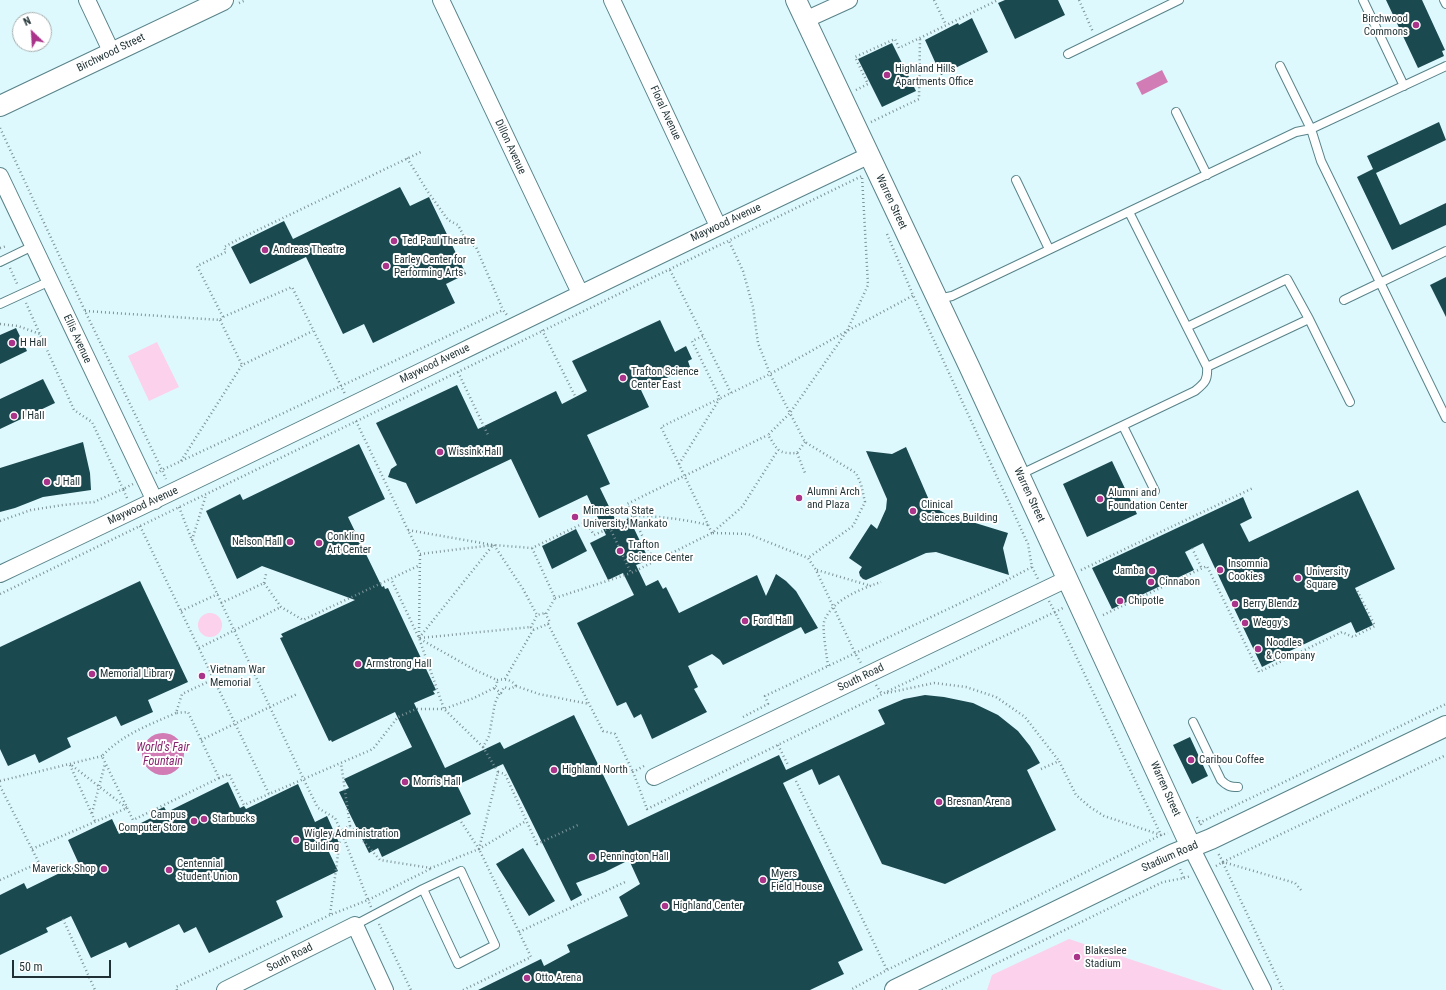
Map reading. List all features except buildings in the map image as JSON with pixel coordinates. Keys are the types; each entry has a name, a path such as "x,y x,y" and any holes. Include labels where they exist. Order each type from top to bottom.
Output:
{"street":[{"path":"87,0 112,53"},
{"name":"Birchwood Street","path":"0,106 222,0"},
{"name":"Dillon Avenue","path":"441,0 580,293"},
{"name":"Floral Avenue","path":"612,0 718,226"},
{"name":"Warren Street","path":"796,0 1019,475 1074,575 1077,601 1182,850 1263,990"},
{"path":"805,20 849,0"},
{"name":"Maywood Avenue","path":"0,574 172,493 718,226 870,155"},
{"name":"Ellis Avenue","path":"0,176 155,501"},
{"name":"South Road","path":"657,775 1044,591 1074,575"},
{"name":"Stadium Road","path":"894,990 1182,850 1211,839 1446,726"},
{"path":"354,925 385,990"},
{"name":"South Road","path":"225,990 354,925"}],"lane":[{"path":"1068,54 1179,0"},
{"path":"1363,0 1404,86"},
{"path":"1444,0 1446,4"},
{"path":"1280,66 1311,129 1321,161 1446,418"},
{"path":"934,292 952,296 1296,132 1311,129 1446,66"},
{"path":"1176,112 1207,175"},
{"path":"1016,180 1049,249"},
{"path":"1019,475 1195,391 1203,384 1208,376 1207,367 1129,212"},
{"path":"3,261 33,246"},
{"path":"1344,300 1446,251"},
{"path":"1187,327 1287,279 1309,319 1350,402"},
{"path":"0,304 50,281"},
{"path":"1207,367 1309,319"},
{"path":"1123,426 1155,491"},
{"path":"1193,722 1221,780 1226,785 1238,787"},
{"path":"354,925 423,889 461,871 495,945 458,964 423,889"}],"path":[{"path":"934,0 946,25"},
{"path":"856,90 868,84 856,57 895,39 899,48 998,0"},
{"path":"1079,0 1096,40"},
{"path":"870,122 919,99 920,38"},
{"path":"0,128 85,311 162,470 192,540 303,778 318,808 335,818 374,914 411,990"},
{"path":"223,317 197,266 226,252 224,247 239,239 423,151"},
{"path":"407,158 428,192 448,220 458,225 466,242 476,248 503,310 533,336"},
{"path":"862,176 868,190"},
{"path":"0,594 862,176"},
{"path":"654,561 627,504 768,435 790,413 846,331 868,284 862,176"},
{"path":"886,232 913,296 1028,544 1032,567 1055,612 1160,836"},
{"path":"729,241 743,271 753,307 758,343 770,374 805,442 856,474 861,484 865,502 853,526 808,558"},
{"path":"0,248 3,261 21,294 74,410 92,422 123,489 94,502 31,510 0,521"},
{"path":"670,269 732,393"},
{"path":"85,311 220,320 223,317 292,287 341,385 356,422 420,554 419,638"},
{"path":"712,533 662,427 770,374 846,331 913,296 934,292"},
{"path":"162,470 503,310"},
{"path":"535,315 575,396"},
{"path":"220,320 242,365"},
{"path":"0,324 18,326 40,334"},
{"path":"181,462 242,365 313,331"},
{"path":"703,336 692,341 720,398"},
{"path":"458,372 488,435"},
{"path":"679,465 720,398"},
{"path":"768,435 778,450 784,453 796,453"},
{"path":"796,453 805,442"},
{"path":"546,614 555,598 631,573 712,533 742,507 778,450"},
{"path":"796,453 805,473"},
{"path":"1074,575 1253,488"},
{"path":"192,540 206,495"},
{"path":"408,530 494,545 532,548 586,522 594,535 633,516 652,516 691,520 709,525"},
{"path":"140,526 269,794"},
{"path":"610,528 631,573"},
{"path":"712,533 748,534 808,558 816,570 855,653 868,675 882,694"},
{"path":"420,554 494,545"},
{"path":"494,545 523,589 537,615"},
{"path":"419,638 494,545"},
{"path":"532,548 555,598"},
{"path":"1192,548 1202,569"},
{"path":"266,574 264,583 281,608 303,620 420,566"},
{"path":"1102,615 1208,566 1259,672 1342,632 1353,637 1375,626 1357,590"},
{"path":"741,718 768,704 765,696 1032,567"},
{"path":"816,570 871,586"},
{"path":"391,579 419,638 444,709 483,747 498,772 505,774 536,844 578,825"},
{"path":"828,666 823,623 833,606 851,595 881,582"},
{"path":"222,603 264,583"},
{"path":"181,611 218,594"},
{"path":"546,614 549,618 548,624 603,731 615,734 633,772 647,809 1077,601"},
{"path":"199,648 281,608"},
{"path":"537,615 546,614"},
{"path":"531,627 537,615"},
{"path":"505,679 533,630 548,624"},
{"path":"419,638 531,627"},
{"path":"419,638 475,670 497,680 505,679 513,681 516,686 539,694 589,704"},
{"path":"176,714 182,694 214,679"},
{"path":"102,756 133,820 229,774 244,805 303,778 373,749 398,717 416,709 444,709 474,698 494,688 497,685 497,680"},
{"path":"882,694 934,683 966,687 996,697 1024,717 1059,761 1076,794 1090,807 1104,816 1160,836 1182,850 1184,878 1163,882 942,990"},
{"path":"483,747 489,736 495,703 500,692 501,693 504,687 510,689 516,686"},
{"path":"494,688 500,692"},
{"path":"201,740 297,694"},
{"path":"1200,823 1446,704"},
{"path":"0,781 102,756 112,745 138,730 176,714 188,712 219,778"},
{"path":"778,745 788,765"},
{"path":"1223,862 1446,755"},
{"path":"633,772 654,761 657,775"},
{"path":"1041,769 1059,761"},
{"path":"92,814 105,763"},
{"path":"341,763 350,826 380,860 431,868"},
{"path":"70,764 127,808"},
{"path":"70,764 95,821"},
{"path":"479,848 498,772"},
{"path":"796,781 888,970"},
{"path":"0,786 39,863 0,880"},
{"path":"32,849 127,808"},
{"path":"460,820 479,848 531,957 463,990"},
{"path":"177,990 176,987 330,915 368,900 431,868 479,848 526,821"},
{"path":"341,831 350,826"},
{"path":"330,915 341,831"},
{"path":"850,990 1160,836"},
{"path":"1223,862 1295,883 1302,890"},
{"path":"1223,862 1283,990"},
{"path":"519,932 625,882"},
{"path":"63,919 95,990"}],"shaded area":[{"path":"157,342 179,387 149,401 128,356"},
{"path":"210,613 215,614 221,620 221,630 215,636 210,637 205,636 199,630 198,625 199,620 205,614"},
{"name":"Blakeslee Stadium","path":"1069,939 1223,990 987,990 992,975"}],"water":[{"path":"1162,70 1168,82 1142,95 1136,83"},
{"name":"World's Fair Fountain","path":"163,733 178,739 184,754 178,769 163,775 148,769 142,754 148,739"}],"place":[{"name":"Birchwood Commons","path":"1416,25"},
{"name":"Highland Hills Apartments Office","path":"887,75"},
{"name":"Ted Paul Theatre","path":"394,241"},
{"name":"Andreas Theatre","path":"265,250"},
{"name":"Earley Center for Performing Arts","path":"386,266"},
{"name":"H Hall","path":"12,343"},
{"name":"Trafton Science Center East","path":"623,378"},
{"name":"I Hall","path":"14,416"},
{"name":"Wissink Hall","path":"440,452"},
{"name":"J Hall","path":"47,482"},
{"name":"Alumni Arch and Plaza","path":"799,498"},
{"name":"Alumni and Foundation Center","path":"1100,499"},
{"name":"Clinical Sciences Building","path":"913,511"},
{"name":"Minnesota State University, Mankato","path":"575,517"},
{"name":"Nelson Hall","path":"290,542"},
{"name":"Conkling Art Center","path":"319,543"},
{"name":"Trafton Science Center","path":"620,551"},
{"name":"Insomnia Cookies","path":"1220,570"},
{"name":"Jamba","path":"1152,571"},
{"name":"University Square","path":"1298,578"},
{"name":"Cinnabon","path":"1151,582"},
{"name":"Chipotle","path":"1120,601"},
{"name":"Berry Blendz","path":"1235,604"},
{"name":"Ford Hall","path":"745,621"},
{"name":"Weggy's","path":"1245,623"},
{"name":"Noodles & Company","path":"1258,649"},
{"name":"Armstrong Hall","path":"358,664"},
{"name":"Memorial Library","path":"92,674"},
{"name":"Vietnam War Memorial","path":"202,676"},
{"name":"Caribou Coffee","path":"1191,760"},
{"name":"Highland North","path":"554,770"},
{"name":"Morris Hall","path":"405,782"},
{"name":"Bresnan Arena","path":"939,802"},
{"name":"Starbucks","path":"204,819"},
{"name":"Campus Computer Store","path":"194,821"},
{"name":"Wigley Administration Building","path":"296,840"},
{"name":"Pennington Hall","path":"592,857"},
{"name":"Maverick Shop","path":"104,869"},
{"name":"Centennial Student Union","path":"169,870"},
{"name":"Myers Field House","path":"763,880"},
{"name":"Highland Center","path":"665,906"},
{"name":"Blakeslee Stadium","path":"1077,957"},
{"name":"Otto Arena","path":"527,978"}]}
